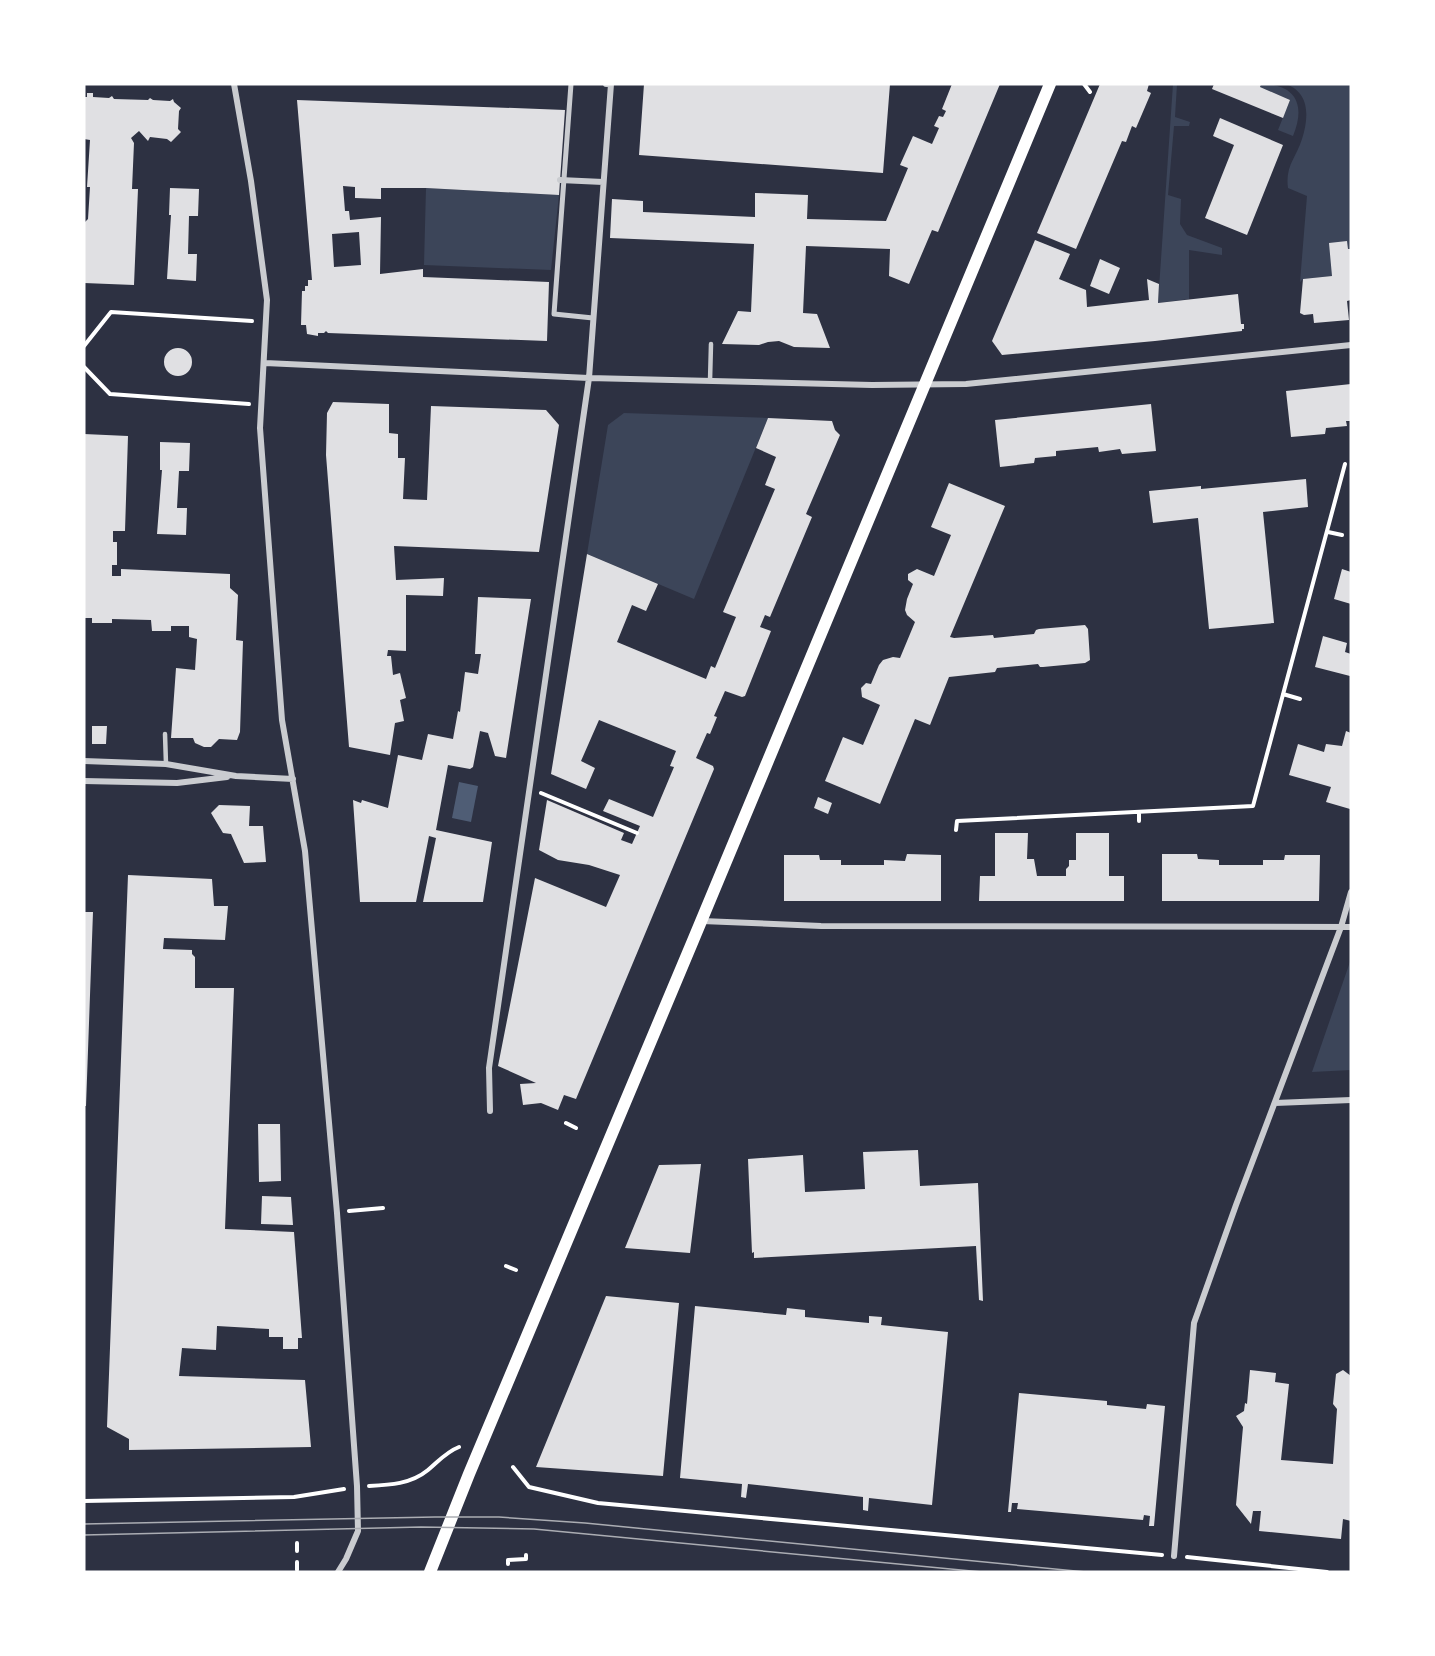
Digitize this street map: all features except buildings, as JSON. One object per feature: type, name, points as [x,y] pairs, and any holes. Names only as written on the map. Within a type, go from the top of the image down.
[{"type":"main road","points":[[430,1572],[1050,84]]},
{"type":"street","points":[[234,84],[251,181],[267,300],[260,428],[282,720],[305,851],[337,1213],[357,1486],[358,1531],[338,1572]]},
{"type":"street","points":[[571,84],[562,180],[554,315],[593,318]]},
{"type":"street","points":[[490,1111],[489,1068],[588,378],[611,84],[606,84]]},
{"type":"street","points":[[562,180],[603,182]]},
{"type":"street","points":[[265,363],[588,378],[872,385],[966,384],[1351,345]]},
{"type":"street","points":[[84,761],[166,764],[236,776],[293,779]]},
{"type":"street","points":[[84,781],[177,783],[236,776]]},
{"type":"street","points":[[1174,1556],[1194,1323],[1341,927],[1351,892]]},
{"type":"street","points":[[702,921],[821,926],[1351,927]]},
{"type":"street","points":[[1275,1103],[1351,1100]]},
{"type":"lane","points":[[710,381],[711,344]]},
{"type":"lane","points":[[165,734],[166,764]]},
{"type":"path","points":[[1084,84],[1090,92]]},
{"type":"path","points":[[84,346],[111,312],[265,322]]},
{"type":"path","points":[[84,367],[110,393],[261,405]]},
{"type":"path","points":[[956,830],[957,821],[1253,806],[1345,464]]},
{"type":"path","points":[[1328,532],[1342,535]]},
{"type":"path","points":[[1283,694],[1300,699]]},
{"type":"path","points":[[529,788],[637,833]]},
{"type":"path","points":[[1139,812],[1139,821]]},
{"type":"path","points":[[566,1123],[576,1128]]},
{"type":"path","points":[[337,1213],[383,1208]]},
{"type":"path","points":[[506,1266],[516,1270]]},
{"type":"path","points":[[84,1501],[294,1497],[357,1486],[400,1485],[427,1471],[447,1452],[459,1447]]},
{"type":"path","points":[[513,1467],[529,1487],[598,1503],[1327,1572]]},
{"type":"path","points":[[297,1544],[297,1551]]},
{"type":"path","points":[[508,1564],[508,1560],[526,1559],[526,1555]]},
{"type":"path","points":[[297,1562],[297,1570]]},
{"type":"shaded area","points":[[1173,84],[1177,84],[1175,117],[1190,122],[1189,126],[1174,126],[1168,195],[1181,199],[1180,224],[1187,235],[1222,248],[1222,255],[1189,250],[1189,299],[1158,303]]},
{"type":"shaded area","points":[[1261,84],[1283,88],[1295,98],[1298,115],[1293,136],[1278,130],[1290,100],[1260,87]]},
{"type":"shaded area","points":[[1286,84],[1351,84],[1351,249],[1348,249],[1347,242],[1332,276],[1303,279],[1300,282],[1307,196],[1288,188],[1287,180],[1302,139],[1306,122],[1306,107],[1300,93]]},
{"type":"shaded area","points":[[426,188],[559,195],[551,270],[424,265]]},
{"type":"shaded area","points":[[624,413],[768,418],[694,599],[587,554],[608,425]]},
{"type":"shaded area","points":[[459,782],[478,786],[471,822],[452,818]]},
{"type":"shaded area","points":[[1351,959],[1351,1070],[1312,1072]]},
{"type":"tram line","points":[[84,1524],[499,1517],[585,1523],[1086,1572]]},
{"type":"tram line","points":[[84,1535],[421,1527],[534,1529],[982,1572]]}]
